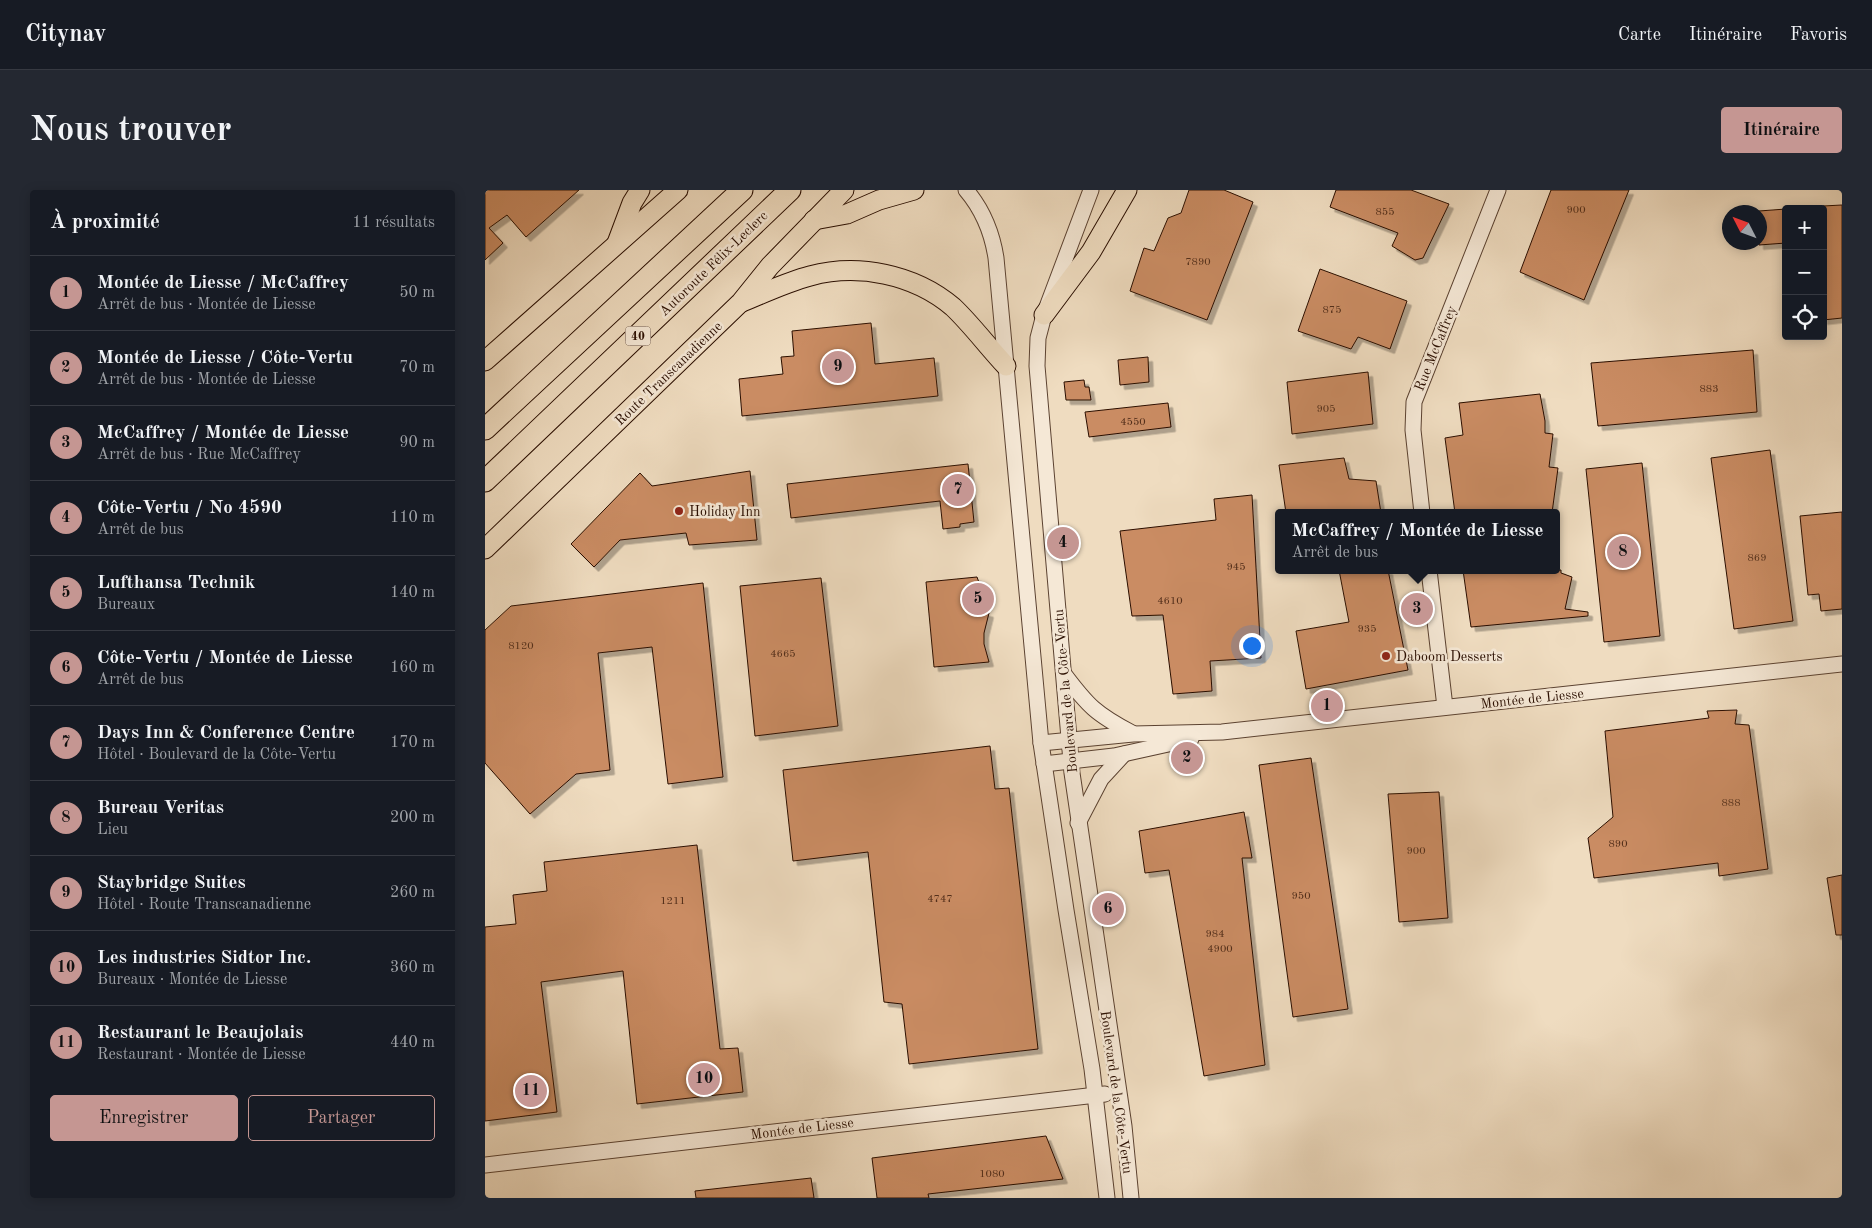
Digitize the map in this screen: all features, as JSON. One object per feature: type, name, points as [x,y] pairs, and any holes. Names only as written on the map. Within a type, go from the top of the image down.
[{"type":"highway","points":[[485,429],[742,190]]},
{"type":"highway","name":"Autoroute Félix-Leclerc","points":[[485,481],[790,190]]},
{"type":"main road","points":[[617,244],[632,202],[641,190]]},
{"type":"main road","points":[[485,361],[677,190]]},
{"type":"main road","name":"Route Transcanadienne","points":[[485,550],[741,302],[770,266],[844,190]]},
{"type":"main road","points":[[814,220],[847,214],[873,202],[914,190]]},
{"type":"main road","points":[[1044,315],[1091,252],[1127,190]]},
{"type":"main road","points":[[741,302],[796,281],[826,273],[854,271],[893,276],[920,286],[951,306],[1006,366]]},
{"type":"street","name":"Boulevard de la Côte-Vertu","points":[[966,190],[986,220],[993,239],[996,258],[1041,743],[1096,1094],[1107,1198]]},
{"type":"street","name":"Boulevard de la Côte-Vertu","points":[[1091,190],[1044,315],[1038,338],[1038,383],[1070,762],[1119,1093],[1131,1198]]},
{"type":"street","name":"Rue McCaffrey","points":[[1422,509],[1413,430],[1415,402],[1498,190]]},
{"type":"street","points":[[1429,574],[1445,708]]},
{"type":"street","name":"Montée de Liesse","points":[[1041,743],[1133,734],[1222,732],[1842,664]]},
{"type":"street","points":[[1063,673],[1092,710],[1133,734]]},
{"type":"street","name":"Montée de Liesse","points":[[1044,764],[1124,754],[1222,732]]},
{"type":"street","points":[[1078,824],[1101,779],[1124,754]]},
{"type":"street","name":"Montée de Liesse","points":[[485,1165],[1096,1094],[1119,1093]]},
{"type":"building","points":[[485,190],[579,190],[526,237],[507,215],[489,228],[503,243],[485,260]]},
{"type":"building","points":[[1189,190],[1224,190],[1253,202],[1207,320],[1130,291],[1144,248],[1154,251],[1168,218],[1181,213]]},
{"type":"building","points":[[1336,190],[1411,190],[1449,204],[1423,258],[1415,260],[1392,246],[1398,233],[1330,207]]},
{"type":"building","points":[[1551,190],[1629,190],[1584,300],[1520,272]]},
{"type":"building","points":[[1842,205],[1842,318],[1827,320],[1827,250],[1827,206]]},
{"type":"building","points":[[1782,209],[1782,243],[1767,244],[1767,210]]},
{"type":"building","points":[[1320,269],[1407,301],[1390,349],[1358,337],[1351,349],[1298,331]]},
{"type":"building","points":[[871,323],[875,364],[934,358],[938,396],[742,416],[739,379],[783,374],[781,357],[794,356],[792,331]]},
{"type":"building","points":[[1753,350],[1757,412],[1598,426],[1591,363]]},
{"type":"building","points":[[1148,357],[1149,382],[1120,385],[1118,360]]},
{"type":"building","points":[[1368,372],[1373,424],[1292,434],[1287,382]]},
{"type":"building","points":[[1084,380],[1085,387],[1089,387],[1091,400],[1066,400],[1064,382]]},
{"type":"building","points":[[1540,394],[1545,421],[1545,433],[1553,434],[1549,467],[1558,468],[1553,509],[1454,509],[1445,438],[1463,435],[1459,403]]},
{"type":"building","points":[[1168,403],[1171,427],[1089,437],[1085,412]]},
{"type":"building","points":[[1770,450],[1793,621],[1734,629],[1711,458]]},
{"type":"building","points":[[1344,458],[1349,479],[1376,481],[1380,509],[1285,509],[1279,465]]},
{"type":"building","points":[[1642,463],[1660,636],[1604,642],[1586,469]]},
{"type":"building","points":[[968,464],[974,522],[960,524],[960,527],[943,529],[940,501],[791,518],[787,484]]},
{"type":"building","points":[[750,471],[757,540],[689,545],[686,533],[620,540],[594,567],[571,544],[640,473],[652,486]]},
{"type":"building","points":[[1252,495],[1261,658],[1210,661],[1212,691],[1173,694],[1163,615],[1132,616],[1120,531],[1216,520],[1214,499]]},
{"type":"building","points":[[1842,512],[1842,609],[1821,611],[1819,594],[1808,595],[1800,516]]},
{"type":"building","points":[[1561,570],[1561,573],[1572,577],[1565,609],[1588,612],[1588,616],[1471,627],[1464,574],[1560,574]]},
{"type":"building","points":[[1340,574],[1389,574],[1408,670],[1306,689],[1296,631],[1349,622]]},
{"type":"building","points":[[977,577],[981,588],[982,611],[989,613],[984,633],[984,644],[989,662],[934,667],[926,582]]},
{"type":"building","points":[[821,578],[838,726],[755,736],[740,586]]},
{"type":"building","points":[[703,583],[723,777],[668,784],[652,647],[598,653],[610,770],[576,774],[530,814],[485,763],[485,630],[511,606]]},
{"type":"building","points":[[1737,710],[1735,724],[1749,725],[1768,869],[1719,876],[1718,863],[1594,878],[1588,838],[1613,817],[1605,731],[1709,718],[1707,711]]},
{"type":"building","points":[[990,746],[995,789],[1009,788],[1038,1049],[909,1064],[902,1004],[884,1002],[868,852],[793,861],[783,770]]},
{"type":"building","points":[[1311,758],[1348,1009],[1293,1017],[1259,765]]},
{"type":"building","points":[[1439,792],[1448,918],[1399,922],[1388,794]]},
{"type":"building","points":[[1244,812],[1252,858],[1242,858],[1265,1065],[1204,1076],[1169,870],[1145,873],[1139,831]]},
{"type":"building","points":[[697,845],[720,1049],[738,1048],[743,1092],[637,1104],[623,971],[541,982],[557,1112],[485,1121],[485,927],[516,924],[513,895],[547,891],[544,862]]},
{"type":"building","points":[[1842,875],[1842,935],[1836,935],[1827,878]]},
{"type":"building","points":[[1046,1136],[1063,1179],[928,1194],[929,1198],[877,1198],[872,1158]]},
{"type":"building","points":[[811,1178],[814,1198],[696,1198],[695,1191]]},
{"type":"place","name":"Staybridge Suites","points":[[838,367]]},
{"type":"place","name":"Days Inn & Conference Centre","points":[[958,490]]},
{"type":"place","name":"Holiday Inn","points":[[679,511]]},
{"type":"place","name":"Côte-Vertu / No 4590","points":[[1063,543]]},
{"type":"place","name":"Bureau Veritas","points":[[1623,552]]},
{"type":"place","name":"Lufthansa Technik","points":[[978,599]]},
{"type":"place","name":"McCaffrey / Montée de Liesse","points":[[1417,609]]},
{"type":"place","name":"Daboom Desserts","points":[[1386,656]]},
{"type":"place","name":"Montée de Liesse / McCaffrey","points":[[1327,706]]},
{"type":"place","name":"Montée de Liesse / Côte-Vertu","points":[[1187,758]]},
{"type":"place","name":"Côte-Vertu / Montée de Liesse","points":[[1108,909]]},
{"type":"place","name":"Les industries Sidtor Inc.","points":[[704,1079]]},
{"type":"place","name":"Restaurant le Beaujolais","points":[[531,1091]]}]
